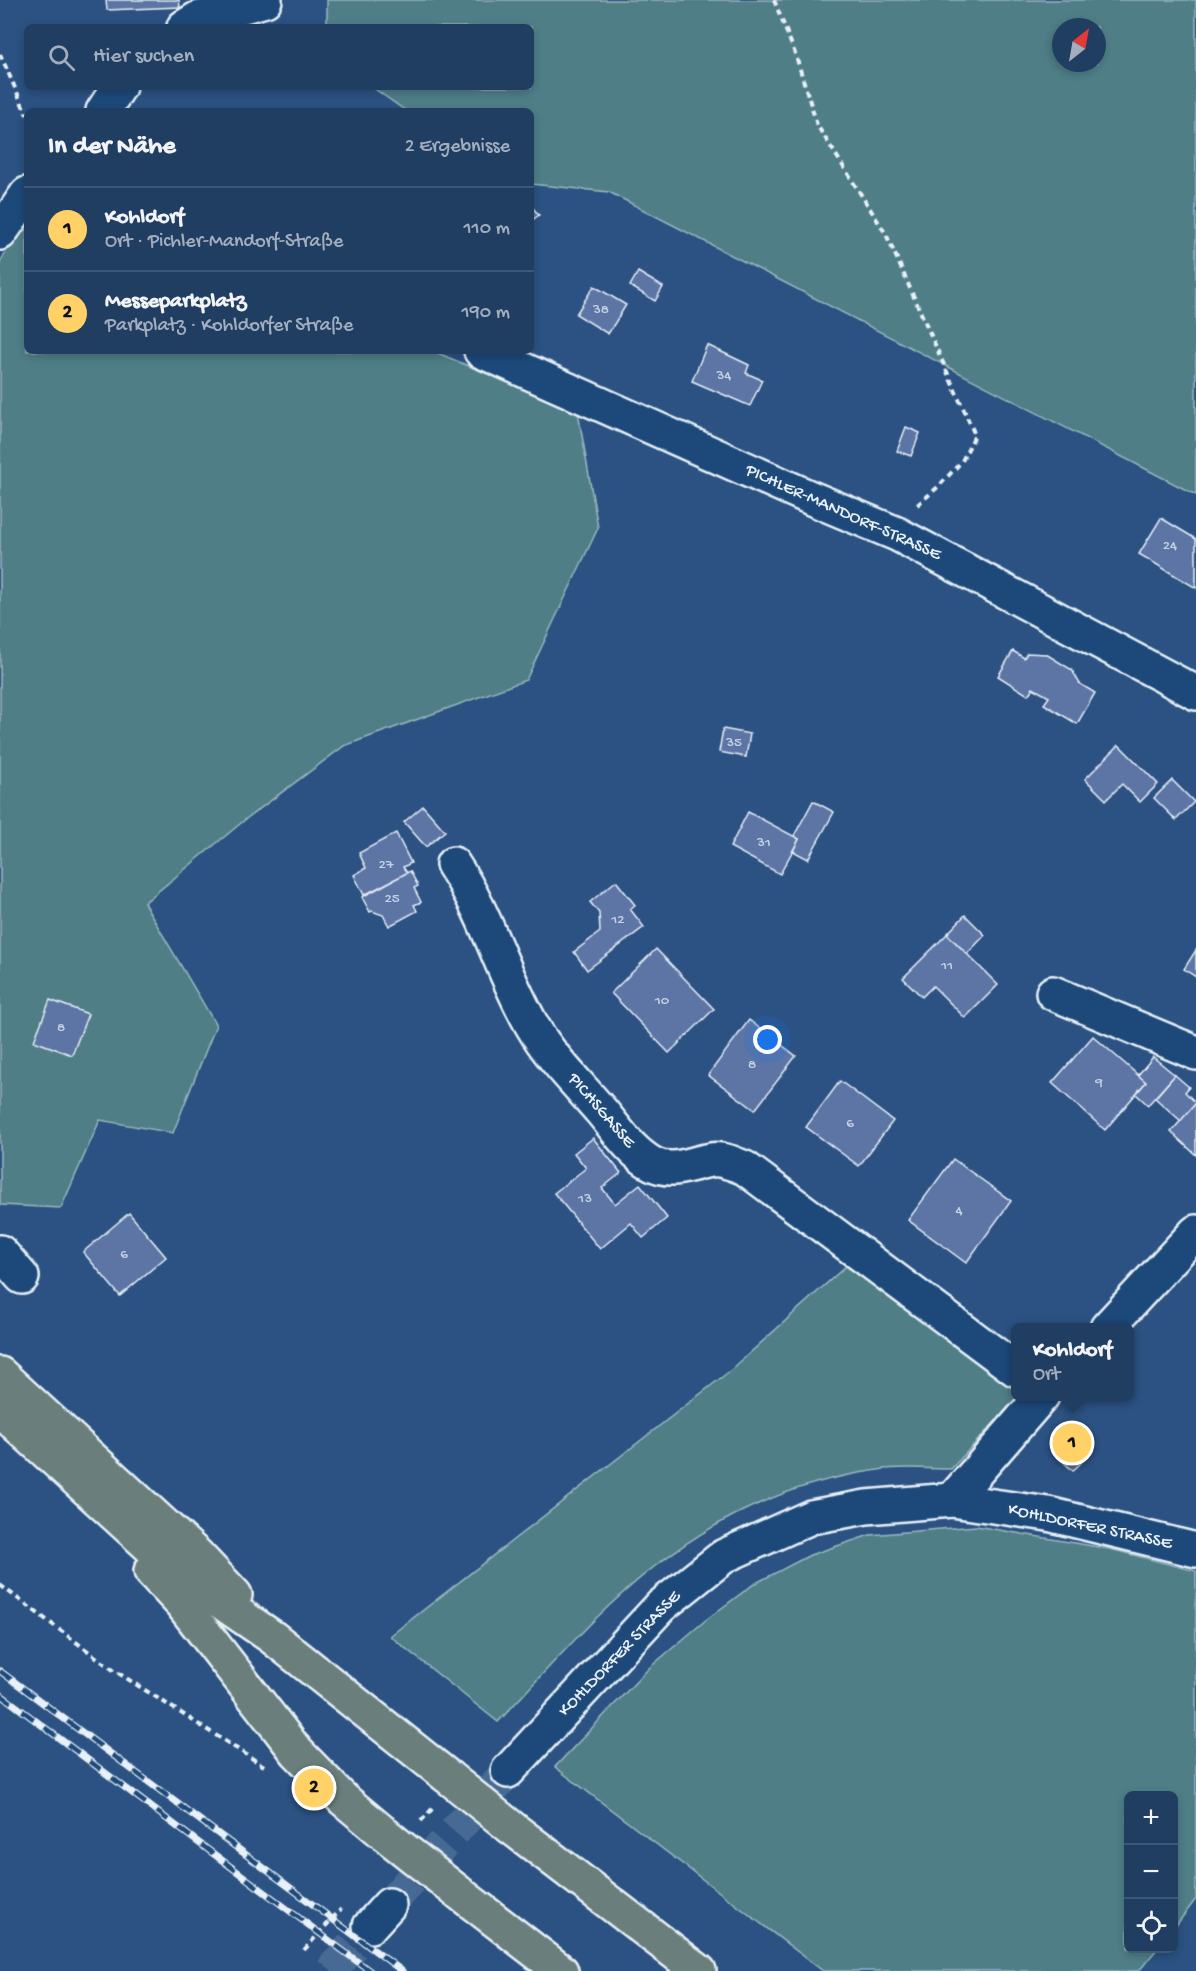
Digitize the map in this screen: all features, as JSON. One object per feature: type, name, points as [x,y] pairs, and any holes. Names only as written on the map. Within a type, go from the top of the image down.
[{"type":"main road","points":[[0,1374],[198,1556],[272,1637]]},
{"type":"main road","points":[[0,1410],[180,1574],[272,1637],[512,1828],[699,1971]]},
{"type":"main road","points":[[122,1521],[136,1557],[182,1604],[297,1752],[343,1799],[392,1840],[561,1971]]},
{"type":"street","points":[[189,24],[197,19],[265,0]]},
{"type":"street","points":[[105,108],[117,90]]},
{"type":"street","points":[[0,233],[24,198]]},
{"type":"street","name":"PICHLER-MANDORF-STRASSE","points":[[488,354],[897,534],[1196,693]]},
{"type":"street","name":"PICHSGASSE","points":[[453,864],[478,904],[518,1000],[534,1029],[554,1056],[636,1152],[654,1164],[674,1169],[712,1160],[725,1160],[745,1168],[1011,1366]]},
{"type":"street","points":[[1053,993],[1196,1053]]},
{"type":"street","points":[[1112,1323],[1196,1232]]},
{"type":"street","points":[[0,1252],[22,1277]]},
{"type":"street","points":[[952,1500],[1038,1401]]},
{"type":"street","name":"KOHLDORFER STRASSE","points":[[508,1771],[661,1606],[724,1556],[811,1517],[866,1507],[952,1500],[1048,1514],[1196,1550]]},
{"type":"path","points":[[774,0],[796,56],[817,125],[886,234],[975,435],[962,461],[915,507],[897,534]]},
{"type":"path","points":[[0,54],[24,108]]},
{"type":"path","points":[[0,1585],[112,1669],[268,1768]]},
{"type":"green space","points":[[327,0],[1196,0],[1196,495],[609,192],[534,184],[534,108],[402,108],[376,90],[534,90],[534,24],[327,24]]},
{"type":"green space","points":[[24,218],[24,354],[440,354],[578,412],[598,528],[526,680],[344,746],[246,819],[144,903],[216,1025],[173,1133],[100,1120],[61,1208],[0,1205],[0,263]]},
{"type":"green space","points":[[846,1266],[1011,1383],[1011,1401],[1014,1401],[951,1469],[896,1468],[840,1477],[768,1500],[734,1515],[701,1534],[640,1578],[611,1604],[498,1722],[390,1636],[731,1370]]},
{"type":"green space","points":[[976,1526],[1110,1549],[1196,1571],[1196,1899],[1178,1923],[1178,1791],[1124,1791],[1124,1953],[1154,1953],[1139,1971],[823,1971],[555,1767],[649,1668],[707,1619],[754,1584],[810,1555],[870,1535]]},
{"type":"building","points":[[106,0],[179,0],[180,7],[107,10]]},
{"type":"building","points":[[534,209],[539,215],[534,219]]},
{"type":"building","points":[[638,272],[663,287],[655,301],[630,286]]},
{"type":"building","points":[[594,286],[626,305],[608,334],[576,314]]},
{"type":"building","points":[[707,345],[749,365],[746,373],[762,380],[750,406],[692,381]]},
{"type":"building","points":[[906,427],[920,433],[911,456],[897,451]]},
{"type":"building","points":[[1161,518],[1196,539],[1196,588],[1139,554]]},
{"type":"building","points":[[1013,651],[1024,658],[1027,653],[1046,654],[1072,670],[1080,684],[1095,693],[1077,724],[1044,704],[1049,697],[1033,688],[1028,695],[998,676]]},
{"type":"building","points":[[723,729],[750,734],[746,757],[719,752]]},
{"type":"building","points":[[1119,745],[1158,784],[1140,802],[1122,784],[1106,800],[1085,779]]},
{"type":"building","points":[[1172,780],[1194,802],[1176,820],[1154,798]]},
{"type":"building","points":[[813,801],[834,812],[808,859],[793,851],[799,839],[794,836]]},
{"type":"building","points":[[423,806],[445,831],[426,847],[404,822]]},
{"type":"building","points":[[748,812],[799,839],[780,874],[730,847]]},
{"type":"building","points":[[396,833],[411,863],[403,867],[407,873],[364,895],[354,875],[366,868],[359,853]]},
{"type":"building","points":[[410,871],[418,886],[414,888],[421,902],[414,905],[417,911],[389,926],[383,915],[370,912],[362,897]]},
{"type":"building","points":[[616,881],[635,905],[630,909],[644,927],[587,970],[574,952],[600,932],[599,913],[590,902]]},
{"type":"building","points":[[965,915],[985,935],[967,954],[947,934]]},
{"type":"building","points":[[947,934],[998,985],[965,1018],[933,986],[922,997],[903,978]]},
{"type":"building","points":[[656,949],[714,1009],[669,1053],[611,993]]},
{"type":"building","points":[[1196,950],[1196,977],[1184,969]]},
{"type":"building","points":[[50,1000],[88,1014],[72,1055],[34,1041]]},
{"type":"building","points":[[749,1020],[796,1056],[755,1110],[708,1075]]},
{"type":"building","points":[[1093,1036],[1146,1082],[1105,1130],[1052,1083]]},
{"type":"building","points":[[1153,1057],[1175,1075],[1148,1105],[1136,1094],[1146,1082],[1138,1075]]},
{"type":"building","points":[[1175,1075],[1189,1087],[1185,1092],[1196,1103],[1181,1121],[1155,1098]]},
{"type":"building","points":[[840,1081],[893,1121],[859,1166],[806,1127]]},
{"type":"building","points":[[1196,1103],[1196,1155],[1171,1132]]},
{"type":"building","points":[[593,1138],[621,1173],[602,1188],[615,1204],[640,1184],[667,1218],[643,1238],[631,1223],[600,1249],[554,1193],[586,1168],[574,1153]]},
{"type":"building","points":[[953,1159],[1011,1201],[966,1263],[908,1220]]},
{"type":"building","points":[[129,1213],[166,1257],[120,1296],[83,1252]]},
{"type":"building","points":[[1071,1433],[1091,1452],[1073,1471],[1053,1452]]},
{"type":"tunnel","points":[[389,1905],[508,1771]]},
{"type":"tunnel","points":[[331,1971],[370,1926]]},
{"type":"railway","points":[[0,1671],[402,1971]]},
{"type":"railway","points":[[0,1694],[370,1971]]},
{"type":"place","name":"Kohldorf","points":[[1072,1443]]},
{"type":"place","name":"Messeparkplatz","points":[[314,1788]]}]
